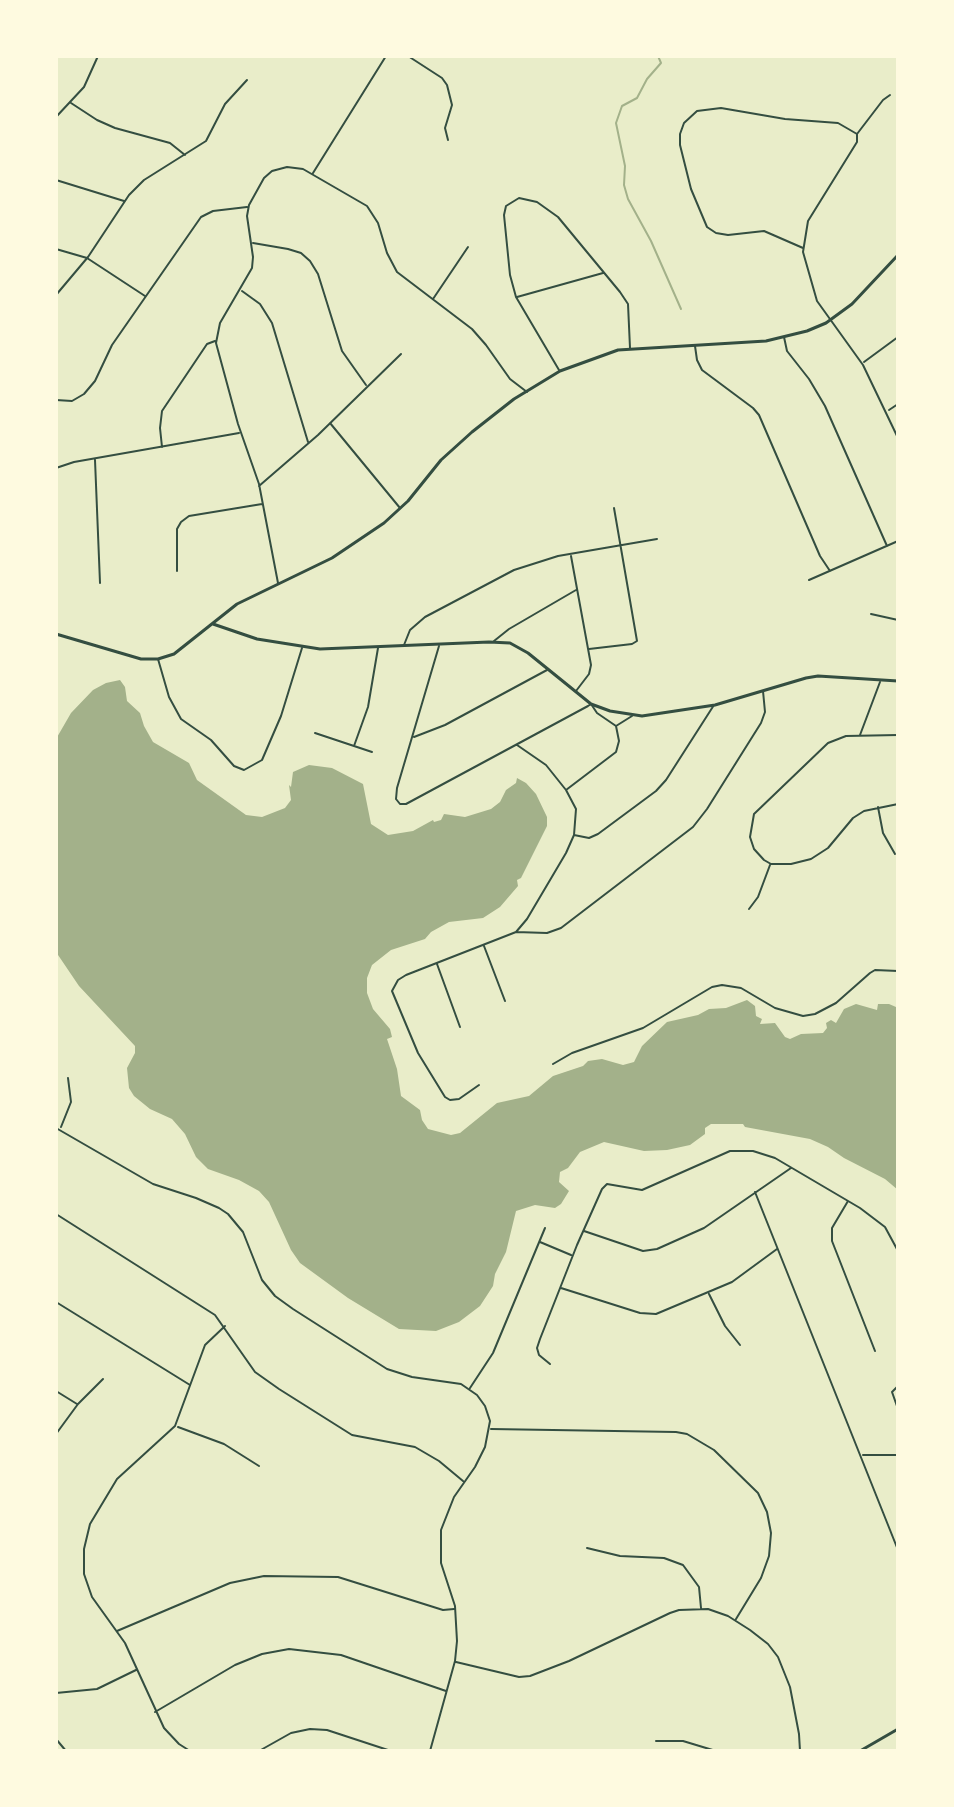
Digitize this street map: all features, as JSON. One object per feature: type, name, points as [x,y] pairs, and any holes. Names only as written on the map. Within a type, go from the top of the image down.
[{"type":"street","points":[[56,117],[84,87],[98,56]]},
{"type":"street","points":[[313,173],[386,56]]},
{"type":"street","points":[[408,56],[442,78],[447,85],[452,105],[445,128],[448,140]]},
{"type":"street","points":[[56,295],[87,258],[125,201],[144,180],[206,141],[225,104],[247,80]]},
{"type":"street","points":[[890,95],[857,134],[857,142],[808,221],[803,248],[817,301],[862,363],[898,438]]},
{"type":"street","points":[[71,103],[115,128],[170,143],[186,156]]},
{"type":"street","points":[[803,248],[764,231],[728,235],[716,233],[707,227],[691,189],[680,145],[684,123],[697,111],[721,108],[785,119],[838,123],[857,134]]},
{"type":"street","points":[[279,584],[259,486],[240,433],[216,340],[220,323],[252,268],[248,207],[264,178],[272,171],[293,166],[313,173],[367,206],[374,213],[387,253],[397,272],[480,337],[510,379],[527,392]]},
{"type":"street","points":[[56,180],[125,201]]},
{"type":"street","points":[[560,371],[516,297],[508,260],[504,215],[506,206],[519,198],[537,202],[558,217],[628,304],[630,348]]},
{"type":"street","points":[[56,400],[72,401],[84,394],[95,381],[112,346],[201,217],[213,211],[248,207]]},
{"type":"street","points":[[251,244],[288,249],[301,253],[310,261],[318,274],[342,351],[366,385]]},
{"type":"street","points":[[433,299],[468,247]]},
{"type":"street","points":[[56,249],[87,258],[146,296]]},
{"type":"street","points":[[56,634],[132,657],[158,659],[179,651],[237,604],[332,558],[401,509],[449,453],[488,418],[560,371],[588,359],[630,348],[695,346],[784,337],[807,331],[830,320],[860,297],[898,255]]},
{"type":"street","points":[[516,297],[604,272]]},
{"type":"street","points":[[240,290],[260,304],[272,323],[309,443]]},
{"type":"street","points":[[784,337],[787,351],[825,406],[887,546]]},
{"type":"street","points":[[862,363],[898,337]]},
{"type":"street","points":[[162,447],[162,411],[207,344],[216,340]]},
{"type":"street","points":[[695,346],[697,360],[708,377],[759,415],[820,556],[830,571]]},
{"type":"street","points":[[259,486],[309,443],[401,354]]},
{"type":"street","points":[[887,411],[898,404]]},
{"type":"street","points":[[330,423],[401,509]]},
{"type":"street","points":[[56,468],[240,433]]},
{"type":"street","points":[[95,459],[100,583]]},
{"type":"street","points":[[177,571],[177,529],[181,522],[189,516],[263,504]]},
{"type":"street","points":[[589,649],[637,641],[614,508]]},
{"type":"street","points":[[404,647],[410,630],[425,617],[470,592],[536,562],[657,539]]},
{"type":"street","points":[[809,580],[898,541]]},
{"type":"street","points":[[571,555],[589,649],[589,674],[575,693]]},
{"type":"street","points":[[493,642],[509,629],[577,589]]},
{"type":"street","points":[[871,614],[898,620]]},
{"type":"street","points":[[212,624],[247,637],[302,648],[493,642],[519,647],[591,704],[633,715],[658,716],[715,705],[818,676],[898,681]]},
{"type":"street","points":[[439,644],[397,788],[398,802],[406,804],[591,704]]},
{"type":"street","points":[[158,659],[169,697],[181,719],[211,740],[234,766],[244,770],[262,760],[281,716],[302,648]]},
{"type":"street","points":[[354,746],[368,707],[378,648]]},
{"type":"street","points":[[412,738],[445,725],[548,670]]},
{"type":"street","points":[[860,735],[880,681]]},
{"type":"street","points":[[479,1085],[459,1099],[445,1097],[418,1053],[392,995],[393,987],[401,978],[516,932],[547,933],[561,928],[693,827],[761,723],[765,712],[763,689]]},
{"type":"street","points":[[566,790],[616,752],[619,741],[616,726],[597,713],[591,704]]},
{"type":"street","points":[[574,835],[589,838],[598,834],[656,791],[715,705]]},
{"type":"street","points":[[616,726],[633,715]]},
{"type":"street","points":[[315,733],[372,752]]},
{"type":"street","points":[[898,735],[860,735],[828,743],[754,814],[750,828],[751,844],[759,856],[771,864],[791,864],[811,859],[835,842],[859,813],[898,804]]},
{"type":"street","points":[[516,932],[527,919],[574,835],[576,809],[566,790],[546,765],[517,745]]},
{"type":"street","points":[[878,807],[883,833],[895,854]]},
{"type":"street","points":[[749,909],[758,897],[771,864]]},
{"type":"street","points":[[484,946],[505,1001]]},
{"type":"street","points":[[437,963],[460,1027]]},
{"type":"street","points":[[553,1064],[572,1053],[643,1028],[712,987],[741,988],[775,1008],[803,1016],[815,1014],[836,1003],[875,970],[898,971]]},
{"type":"street","points":[[68,1078],[71,1102],[58,1128],[153,1184],[196,1198],[228,1214],[243,1232],[262,1280],[275,1296],[387,1369],[422,1379],[452,1381],[470,1388],[485,1406],[490,1421],[482,1456],[444,1519],[440,1541],[443,1573],[458,1629],[455,1661],[430,1751]]},
{"type":"street","points":[[550,1364],[539,1355],[537,1348],[583,1230],[607,1184],[633,1190],[647,1189],[735,1149],[771,1156],[848,1200],[885,1227],[898,1251]]},
{"type":"street","points":[[583,1230],[652,1251],[704,1228],[791,1167]]},
{"type":"street","points":[[755,1192],[898,1550]]},
{"type":"street","points":[[848,1200],[832,1228],[832,1241],[875,1351]]},
{"type":"street","points":[[56,1214],[203,1305],[225,1326],[255,1372],[321,1416],[352,1435],[415,1447],[439,1461],[464,1482]]},
{"type":"street","points":[[470,1388],[493,1353],[545,1228]]},
{"type":"street","points":[[539,1241],[572,1256]]},
{"type":"street","points":[[561,1288],[652,1314],[708,1293],[742,1276],[778,1249]]},
{"type":"street","points":[[708,1293],[740,1345]]},
{"type":"street","points":[[56,1302],[191,1386]]},
{"type":"street","points":[[190,1751],[168,1733],[155,1712],[117,1631],[98,1608],[86,1585],[83,1562],[86,1536],[96,1512],[117,1479],[175,1426],[205,1345],[225,1326]]},
{"type":"street","points":[[56,1434],[78,1404],[103,1379]]},
{"type":"street","points":[[898,1386],[892,1392],[898,1409]]},
{"type":"street","points":[[56,1391],[78,1404]]},
{"type":"street","points":[[175,1426],[224,1444],[259,1466]]},
{"type":"street","points":[[489,1429],[676,1432],[687,1434],[714,1450],[758,1493],[767,1512],[771,1533],[769,1556],[761,1578],[735,1620]]},
{"type":"street","points":[[861,1455],[898,1455]]},
{"type":"street","points":[[587,1548],[620,1556],[664,1558],[683,1565],[699,1587],[701,1609]]},
{"type":"street","points":[[117,1631],[230,1583],[264,1576],[338,1577],[443,1610],[455,1609]]},
{"type":"street","points":[[455,1661],[519,1677],[530,1676],[670,1613],[701,1609],[717,1612],[735,1620],[768,1644],[782,1664],[798,1726],[800,1751]]},
{"type":"street","points":[[155,1712],[235,1665],[262,1654],[289,1649],[341,1655],[447,1691]]},
{"type":"street","points":[[56,1693],[88,1691],[106,1686],[137,1669]]},
{"type":"street","points":[[259,1751],[291,1733],[310,1729],[327,1730],[391,1751]]},
{"type":"street","points":[[860,1751],[898,1729]]},
{"type":"street","points":[[56,1739],[66,1751]]},
{"type":"street","points":[[656,1741],[683,1741],[716,1751]]},
{"type":"street","points":[[179,1751],[183,1747]]},
{"type":"shaded area","points":[[120,680],[125,687],[127,701],[140,713],[153,742],[189,763],[197,780],[246,815],[262,817],[285,808],[291,800],[289,785],[291,787],[293,772],[309,765],[332,768],[363,784],[371,824],[388,835],[413,831],[433,820],[441,820],[444,814],[465,817],[491,809],[516,783],[517,778],[536,794],[547,817],[547,826],[521,878],[517,880],[518,886],[500,907],[483,918],[449,922],[425,939],[391,950],[372,965],[367,978],[367,993],[373,1009],[390,1029],[392,1037],[387,1039],[397,1069],[401,1096],[420,1110],[428,1129],[451,1135],[460,1133],[497,1103],[529,1096],[553,1076],[583,1066],[588,1061],[602,1059],[623,1065],[634,1062],[642,1046],[667,1022],[698,1015],[709,1009],[726,1008],[747,1000],[755,1006],[756,1016],[762,1019],[760,1024],[775,1023],[790,1039],[801,1034],[823,1033],[826,1023],[831,1020],[836,1023],[844,1009],[856,1004],[877,1010],[878,1004],[889,1004],[896,1007],[898,1013],[898,1190],[885,1179],[810,1139],[745,1127],[743,1124],[711,1124],[705,1128],[705,1134],[690,1145],[667,1150],[644,1151],[604,1142],[580,1152],[568,1168],[560,1172],[559,1182],[569,1191],[561,1204],[555,1208],[535,1205],[516,1211],[506,1252],[495,1274],[493,1286],[480,1306],[459,1322],[436,1331],[399,1329],[348,1298],[300,1263],[269,1202],[259,1191],[208,1169],[196,1157],[185,1134],[172,1119],[150,1109],[134,1096],[129,1088],[127,1068],[135,1046],[79,986],[56,952],[56,739],[71,713],[93,690]]},
{"type":"waterway","points":[[658,56],[661,63],[647,79],[637,98],[622,106],[616,123],[628,199],[651,241],[681,309]]}]
